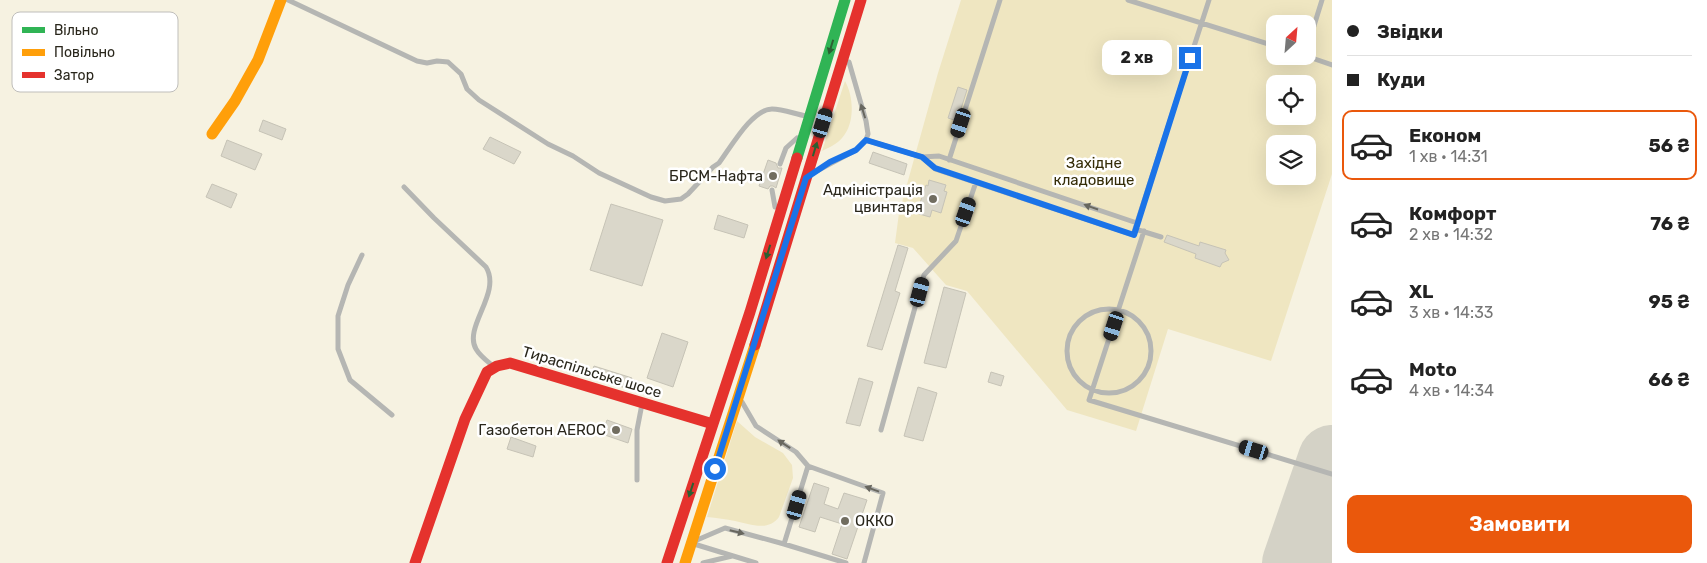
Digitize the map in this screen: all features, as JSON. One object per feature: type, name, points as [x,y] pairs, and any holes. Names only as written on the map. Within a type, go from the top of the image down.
[{"type":"main road","points":[[212,134],[235,101],[258,60],[281,0]]},
{"type":"main road","points":[[667,563],[779,218],[845,0]]},
{"type":"main road","points":[[685,563],[861,0]]},
{"type":"main road","name":"Тираспільське шосе","points":[[493,366],[510,363],[713,424]]},
{"type":"main road","points":[[415,563],[465,419],[486,372],[493,366]]},
{"type":"lane","points":[[288,0],[417,61],[427,63],[437,61],[448,62],[461,74],[467,90],[479,100],[548,144],[573,156],[599,173],[658,199],[673,200],[688,194],[719,162],[753,118],[764,110],[781,110],[808,123],[786,148],[780,164]]},
{"type":"lane","points":[[949,160],[1000,0]]},
{"type":"lane","points":[[1128,0],[1266,43]]},
{"type":"lane","points":[[922,157],[935,168],[1134,235],[1209,0]]},
{"type":"lane","points":[[1316,19],[1322,0]]},
{"type":"lane","points":[[806,178],[830,162],[856,150],[866,140],[868,134],[846,49]]},
{"type":"lane","points":[[1316,59],[1332,65]]},
{"type":"lane","points":[[866,140],[922,157],[939,156],[1136,226],[1144,232],[1161,237]]},
{"type":"lane","points":[[881,430],[924,275],[956,241],[976,182]]},
{"type":"lane","points":[[404,187],[489,272],[490,285],[473,337],[476,350],[493,366]]},
{"type":"lane","points":[[772,190],[779,218]]},
{"type":"lane","points":[[1144,232],[1090,400],[1332,474]]},
{"type":"lane","points":[[362,255],[348,285],[338,316],[338,349],[350,380],[392,415]]},
{"type":"lane","points":[[1105,309],[1119,310],[1132,316],[1142,325],[1149,337],[1151,350],[1149,364],[1143,376],[1133,386],[1120,392],[1106,393],[1093,390],[1081,383],[1072,372],[1068,359],[1067,345],[1072,332],[1080,321],[1091,313],[1105,309]]},
{"type":"lane","points":[[738,395],[756,426],[796,452],[808,466],[883,493],[864,563]]},
{"type":"lane","points":[[637,480],[638,430],[642,403]]},
{"type":"lane","points":[[784,544],[808,466]]},
{"type":"lane","points":[[692,543],[724,528],[846,563]]},
{"type":"lane","points":[[692,543],[756,563]]},
{"type":"lane","points":[[703,563],[732,556]]},
{"type":"lane","points":[[730,563],[732,556]]},
{"type":"green space","name":"Західне кладовище","points":[[961,0],[1332,0],[1332,174],[1271,361],[1168,329],[1136,431],[1067,410],[967,291],[946,285],[913,248],[895,243],[899,213],[938,73]]},
{"type":"green space","points":[[845,81],[850,95],[852,110],[849,125],[840,140],[822,151]]},
{"type":"green space","points":[[737,421],[755,437],[783,453],[792,465],[793,478],[779,517],[775,522],[764,526],[707,517]]},
{"type":"building","points":[[958,87],[967,90],[957,121],[948,118]]},
{"type":"building","points":[[263,120],[286,129],[282,140],[259,131]]},
{"type":"building","points":[[490,137],[521,152],[514,164],[483,149]]},
{"type":"building","points":[[227,140],[262,154],[255,170],[221,156]]},
{"type":"building","points":[[873,152],[907,164],[904,175],[869,163]]},
{"type":"building","name":"БРСМ-Нафта","points":[[768,160],[776,163],[778,168],[782,168],[776,188],[770,186],[768,189],[759,186]]},
{"type":"building","name":"Адміністрація цвинтаря","points":[[929,180],[946,185],[944,191],[947,192],[941,213],[932,210],[930,217],[919,214],[921,207],[919,206]]},
{"type":"building","points":[[212,184],[237,194],[231,208],[206,197]]},
{"type":"building","points":[[611,204],[663,220],[642,286],[590,270]]},
{"type":"building","points":[[718,215],[748,225],[744,238],[714,229]]},
{"type":"building","points":[[1167,235],[1199,246],[1200,242],[1226,250],[1225,253],[1229,260],[1222,263],[1220,267],[1195,258],[1196,254],[1164,242]]},
{"type":"building","points":[[898,245],[908,248],[895,291],[900,293],[882,350],[867,346]]},
{"type":"building","points":[[944,287],[966,293],[946,368],[924,363]]},
{"type":"building","points":[[662,333],[688,342],[673,387],[647,378]]},
{"type":"building","points":[[594,366],[632,378],[629,389],[590,377]]},
{"type":"building","points":[[991,372],[1004,376],[1001,386],[988,382]]},
{"type":"building","points":[[859,378],[873,382],[860,426],[846,423]]},
{"type":"building","points":[[918,387],[937,393],[923,441],[904,436]]},
{"type":"building","points":[[607,420],[632,429],[628,443],[602,434]]},
{"type":"building","points":[[511,437],[536,446],[533,457],[507,449]]},
{"type":"building","name":"ОККО","points":[[814,483],[829,488],[824,504],[838,509],[844,493],[867,500],[847,559],[832,554],[842,524],[820,517],[815,532],[799,527]]},
{"type":"runway","points":[[1296,563],[1332,459]]},
{"type":"traffic: fast","points":[[797,158],[845,0]]},
{"type":"traffic: slow","points":[[212,134],[235,101],[258,60],[281,0]]},
{"type":"traffic: slow","points":[[685,563],[755,345]]},
{"type":"traffic: jam","points":[[755,345],[861,0]]},
{"type":"traffic: jam","points":[[667,563],[750,312],[797,158]]},
{"type":"traffic: jam","points":[[415,563],[465,419],[487,372],[497,366],[510,363],[713,424]]},
{"type":"place","name":"БРСМ-Нафта","points":[[773,176]]},
{"type":"place","name":"Адміністрація цвинтаря","points":[[933,199]]},
{"type":"place","name":"Газобетон AEROC","points":[[616,430]]},
{"type":"place","name":"ОККО","points":[[845,521]]},
{"type":"route","points":[[715,469],[806,178],[830,162],[856,150],[866,140],[922,157],[935,168],[1134,235],[1190,58]]}]
